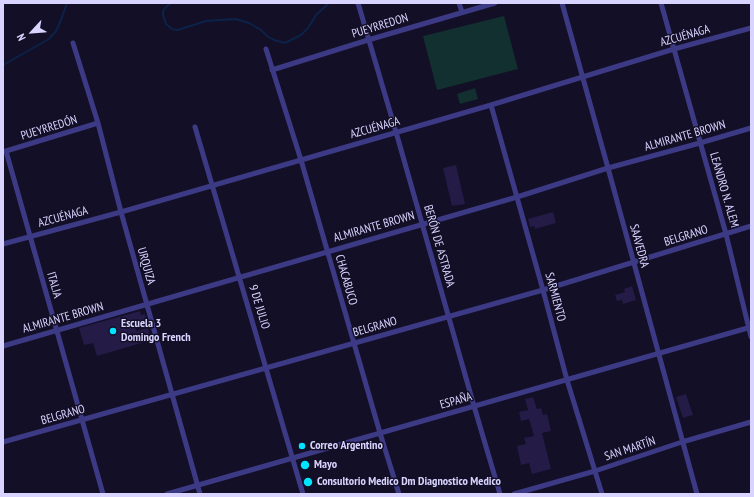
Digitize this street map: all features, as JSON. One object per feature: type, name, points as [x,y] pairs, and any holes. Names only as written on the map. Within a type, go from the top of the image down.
[{"type":"street","points":[[459,3],[462,12]]},
{"type":"street","name":"PUEYRREDON","points":[[272,70],[495,3]]},
{"type":"street","name":"SAAVEDRA","points":[[562,3],[697,494]]},
{"type":"street","name":"LEANDRO N. ALEM","points":[[661,3],[726,234],[751,337]]},
{"type":"street","name":"BERÓN DE ASTRADA","points":[[358,4],[500,494]]},
{"type":"street","name":"AZCUÉNAGA","points":[[3,244],[212,186],[491,105],[674,49],[751,28]]},
{"type":"street","name":"URQUIZA","points":[[73,43],[98,123],[146,304],[200,494]]},
{"type":"street","name":"CHACABUCO","points":[[266,49],[302,160],[327,252],[398,494]]},
{"type":"street","name":"SARMIENTO","points":[[491,105],[567,380],[602,494]]},
{"type":"street","name":"PUEYRREDÓN","points":[[6,151],[98,123]]},
{"type":"street","name":"9 DE JULIO","points":[[194,127],[303,494]]},
{"type":"street","name":"ALMIRANTE BROWN","points":[[3,346],[517,197],[608,168],[751,128]]},
{"type":"street","name":"ITALIA","points":[[6,151],[103,494]]},
{"type":"street","name":"BELGRANO","points":[[3,442],[543,290],[751,226]]},
{"type":"street","name":"ESPAÑA","points":[[167,494],[750,328]]},
{"type":"street","name":"SAN MARTÍN","points":[[514,494],[595,471],[682,442],[751,422]]},
{"type":"green space","points":[[504,16],[518,69],[437,90],[423,36]]},
{"type":"green space","points":[[475,88],[478,99],[460,104],[457,94]]},
{"type":"building","points":[[456,165],[465,204],[452,206],[443,168]]},
{"type":"building","points":[[553,212],[556,223],[535,229],[534,226],[530,227],[528,219]]},
{"type":"building","points":[[632,286],[636,300],[623,304],[622,300],[617,301],[615,295],[625,292],[624,289]]},
{"type":"building","points":[[140,311],[141,315],[145,314],[147,321],[135,325],[136,331],[148,328],[150,336],[144,338],[145,342],[97,356],[93,343],[84,345],[79,328]]},
{"type":"building","points":[[686,394],[693,415],[683,418],[676,397]]},
{"type":"building","points":[[533,397],[537,409],[541,408],[543,415],[547,414],[551,431],[542,433],[551,469],[532,474],[529,463],[521,465],[517,446],[526,444],[524,438],[534,436],[529,419],[521,421],[519,412],[528,410],[525,399]]},
{"type":"waterway","points":[[3,65],[49,39],[56,31],[67,3]]},
{"type":"waterway","points":[[171,3],[163,11],[163,15],[166,24],[172,29],[178,30],[206,21],[236,19],[249,23],[274,40],[285,43],[301,35],[308,28],[316,15],[329,3]]},
{"type":"place","name":"Escuela 3 Domingo French","points":[[113,331]]},
{"type":"place","name":"Correo Argentino","points":[[302,446]]},
{"type":"place","name":"Mayo","points":[[305,465]]},
{"type":"place","name":"Consultorio Medico Dm Diagnostico Medico","points":[[308,482]]}]
